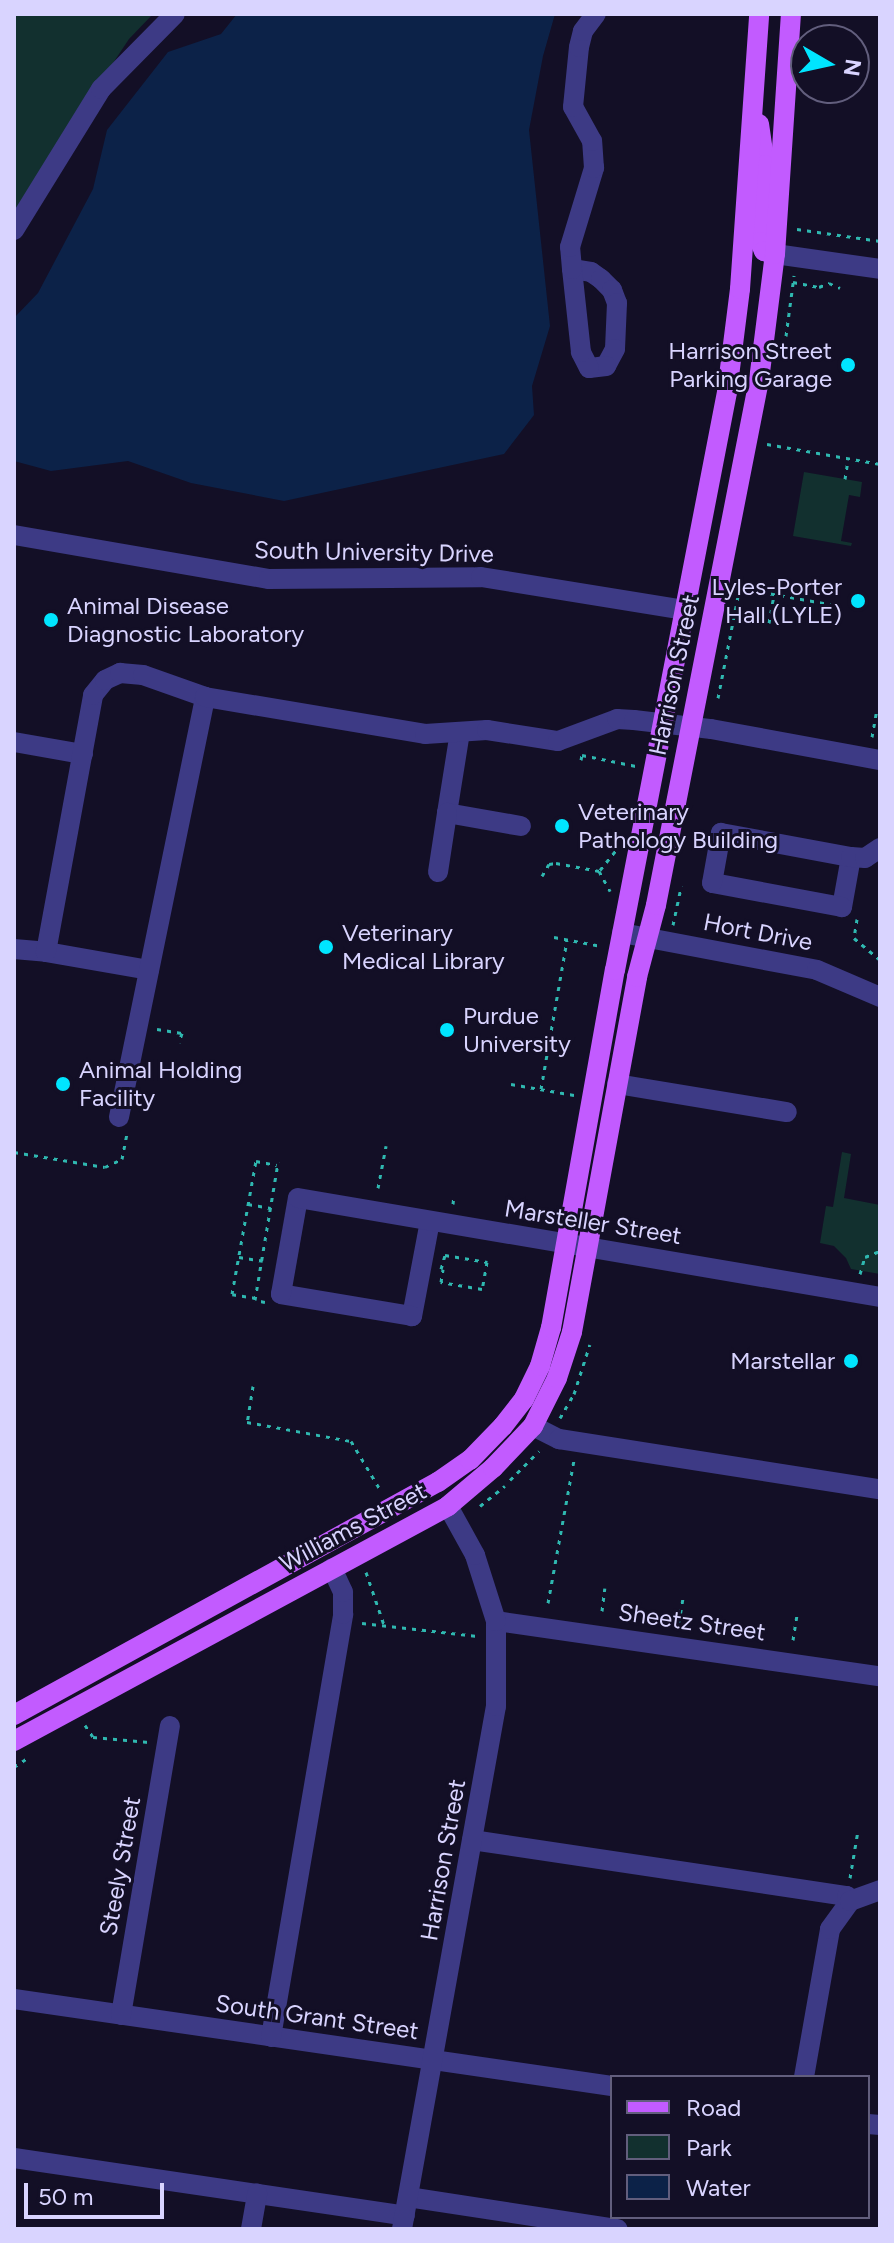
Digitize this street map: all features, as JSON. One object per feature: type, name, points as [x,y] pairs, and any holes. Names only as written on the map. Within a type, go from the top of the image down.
[{"type":"main road","name":"Harrison Street","points":[[566,1243],[734,337],[759,14]]},
{"type":"main road","name":"Harrison Street","points":[[587,1247],[759,380],[775,254],[791,14]]},
{"type":"main road","points":[[753,76],[765,165],[760,242],[764,251],[775,254]]},
{"type":"main road","name":"Williams Street","points":[[14,1715],[438,1482],[470,1460],[524,1399],[540,1366],[551,1328],[566,1243]]},
{"type":"main road","name":"Williams Street","points":[[14,1741],[448,1506],[493,1468],[533,1426],[557,1378],[572,1332],[587,1247]]},
{"type":"street","points":[[14,230],[101,89],[175,14]]},
{"type":"street","points":[[572,269],[570,247],[594,168],[592,141],[573,107],[575,75],[583,31],[596,14]]},
{"type":"street","points":[[775,254],[880,269]]},
{"type":"street","name":"South University Drive","points":[[14,535],[269,579],[481,577],[685,610]]},
{"type":"street","points":[[46,952],[93,695],[105,680],[120,673],[143,675],[205,697],[425,734],[487,730],[558,741],[617,719],[690,726],[880,760]]},
{"type":"street","points":[[119,1117],[205,697]]},
{"type":"street","points":[[438,872],[460,732]]},
{"type":"street","points":[[14,742],[83,754]]},
{"type":"street","points":[[447,813],[521,826]]},
{"type":"street","points":[[851,857],[842,907],[712,883],[721,833],[851,857],[865,858],[880,848]]},
{"type":"street","name":"Hort Drive","points":[[622,933],[817,970],[880,997]]},
{"type":"street","points":[[14,949],[149,970]]},
{"type":"street","points":[[617,1084],[787,1112]]},
{"type":"street","name":"Marsteller Street","points":[[286,1265],[298,1198],[880,1297]]},
{"type":"street","points":[[286,1265],[281,1294],[412,1316],[427,1268],[430,1221]]},
{"type":"street","points":[[533,1426],[559,1439],[880,1489]]},
{"type":"street","name":"Harrison Street","points":[[405,2214],[496,1706],[499,1661],[496,1621],[475,1555],[448,1506]]},
{"type":"street","points":[[271,2037],[342,1621],[343,1592],[332,1568]]},
{"type":"street","name":"Sheetz Street","points":[[496,1621],[880,1676]]},
{"type":"street","name":"Steely Street","points":[[121,2015],[170,1726]]},
{"type":"street","points":[[472,1840],[848,1899],[880,1890]]},
{"type":"street","points":[[804,2075],[830,1929],[848,1899]]},
{"type":"street","name":"South Grant Street","points":[[14,1999],[610,2086]]},
{"type":"street","points":[[14,2158],[405,2214],[618,2229]]},
{"type":"street","points":[[251,2229],[257,2194]]},
{"type":"path","points":[[797,229],[880,241]]},
{"type":"path","points":[[793,282],[819,287],[829,283],[840,288]]},
{"type":"path","points":[[767,444],[880,464]]},
{"type":"path","points":[[845,479],[848,459]]},
{"type":"path","points":[[751,590],[835,605]]},
{"type":"path","points":[[769,623],[774,594]]},
{"type":"path","points":[[872,737],[878,711]]},
{"type":"path","points":[[581,760],[582,755],[640,767]]},
{"type":"path","points":[[599,871],[626,839]]},
{"type":"path","points":[[542,876],[544,869],[556,863],[599,871],[615,897]]},
{"type":"path","points":[[858,911],[854,938],[880,960]]},
{"type":"path","points":[[554,937],[605,947]]},
{"type":"path","points":[[541,1089],[567,940]]},
{"type":"path","points":[[138,1025],[182,1033],[179,1043]]},
{"type":"path","points":[[511,1084],[578,1096]]},
{"type":"path","points":[[378,1188],[386,1146]]},
{"type":"path","points":[[256,1298],[278,1163],[256,1161],[232,1294],[270,1303]]},
{"type":"path","points":[[452,1207],[454,1195]]},
{"type":"path","points":[[248,1204],[271,1208]]},
{"type":"path","points":[[860,1274],[865,1257],[880,1251]]},
{"type":"path","points":[[445,1255],[487,1262],[482,1289],[441,1282],[443,1269],[445,1255]]},
{"type":"path","points":[[239,1257],[286,1265]]},
{"type":"path","points":[[427,1268],[443,1269]]},
{"type":"path","points":[[253,1386],[247,1422],[351,1441],[381,1491]]},
{"type":"path","points":[[548,1603],[574,1456]]},
{"type":"path","points":[[366,1571],[384,1625]]},
{"type":"path","points":[[602,1611],[605,1588]]},
{"type":"path","points":[[679,1623],[683,1599]]},
{"type":"path","points":[[793,1640],[797,1616]]},
{"type":"path","points":[[342,1621],[477,1636]]},
{"type":"path","points":[[85,1725],[93,1737],[149,1742]]},
{"type":"path","points":[[848,1899],[858,1830]]},
{"type":"green space","points":[[14,14],[153,14],[129,39],[14,212]]},
{"type":"green space","points":[[804,472],[862,482],[860,497],[849,495],[841,541],[852,543],[851,546],[793,536]]},
{"type":"green space","points":[[842,1152],[851,1154],[844,1198],[880,1205],[880,1274],[851,1269],[846,1258],[834,1246],[820,1243],[826,1206],[833,1207]]},
{"type":"water","points":[[237,14],[555,14],[543,56],[529,130],[550,326],[532,386],[534,415],[504,454],[284,501],[191,483],[128,461],[51,471],[14,461],[14,318],[38,293],[93,189],[107,130],[168,52],[221,34]]},
{"type":"place","name":"Harrison Street Parking Garage","points":[[848,365]]},
{"type":"place","name":"Lyles-Porter Hall (LYLE)","points":[[858,601]]},
{"type":"place","name":"Animal Disease Diagnostic Laboratory","points":[[51,620]]},
{"type":"place","name":"Veterinary Pathology Building","points":[[562,826]]},
{"type":"place","name":"Veterinary Medical Library","points":[[326,947]]},
{"type":"place","name":"Purdue University","points":[[447,1030]]},
{"type":"place","name":"Animal Holding Facility","points":[[63,1084]]},
{"type":"place","name":"Marstellar","points":[[851,1361]]}]
